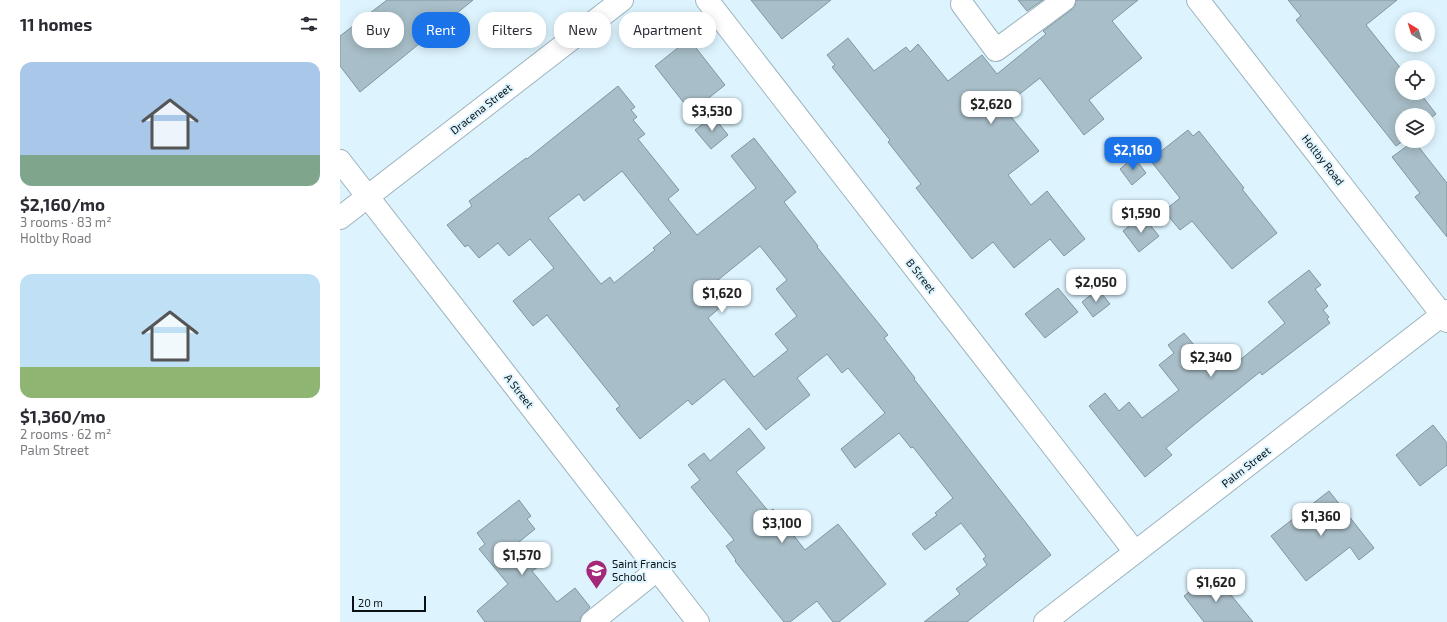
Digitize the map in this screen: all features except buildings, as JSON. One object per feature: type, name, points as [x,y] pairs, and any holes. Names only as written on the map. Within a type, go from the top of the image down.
[{"type":"street","name":"Dracena Street","points":[[340,218],[622,0]]},
{"type":"street","name":"B Street","points":[[707,0],[1135,552]]},
{"type":"street","points":[[962,4],[996,50],[1064,0]]},
{"type":"street","name":"Holtby Road","points":[[1198,0],[1445,315]]},
{"type":"street","name":"A Street","points":[[340,161],[698,622]]},
{"type":"street","name":"Palm Street","points":[[1045,622],[1445,315]]},
{"type":"street","points":[[592,622],[657,570]]},
{"type":"place","name":"Saint Francis School","points":[[597,590]]}]
